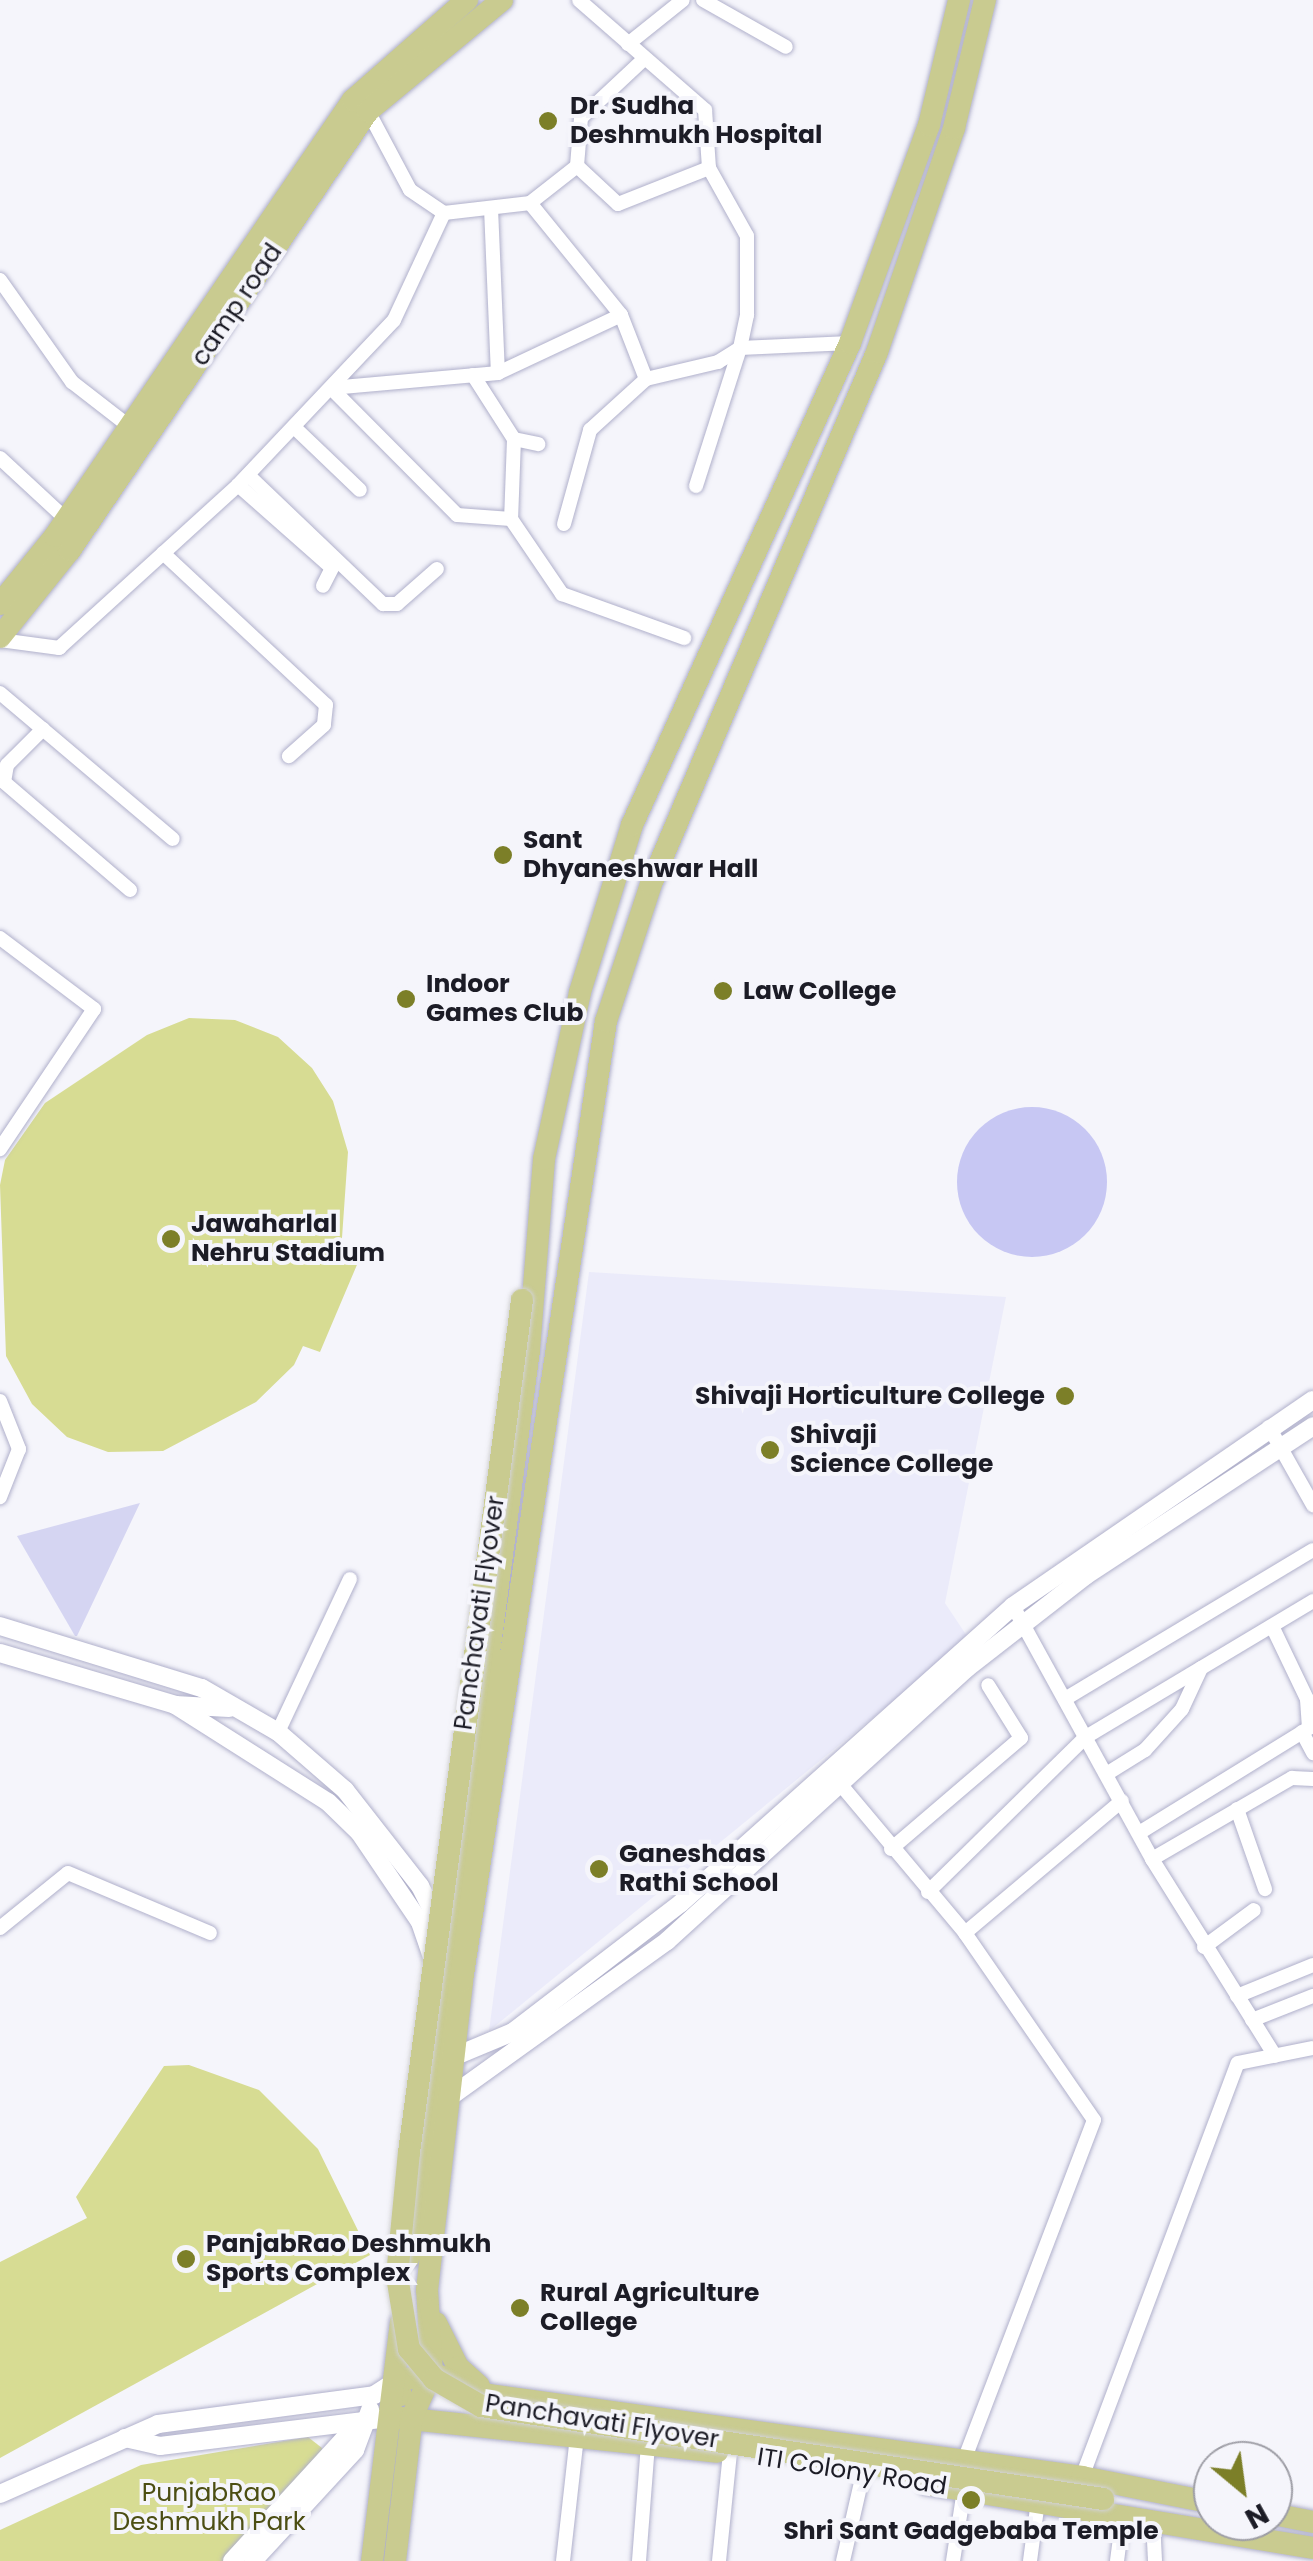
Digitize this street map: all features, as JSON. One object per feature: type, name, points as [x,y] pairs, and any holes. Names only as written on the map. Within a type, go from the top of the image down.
[{"type":"main road","name":"camp road","points":[[0,604],[74,526],[130,427],[190,357],[352,100],[467,0]]},
{"type":"main road","name":"camp road","points":[[0,638],[190,357],[368,111],[502,0]]},
{"type":"main road","points":[[445,2060],[441,1954],[536,1267],[544,1160],[580,992],[615,874],[850,343],[929,125],[959,0]]},
{"type":"main road","points":[[432,2373],[428,2290],[445,2060],[462,1981],[606,1021],[651,884],[878,352],[954,128],[985,0]]},
{"type":"main road","points":[[850,343],[878,352]]},
{"type":"main road","points":[[820,411],[848,423]]},
{"type":"main road","name":"Panchavati Flyover","points":[[536,1267],[522,1300],[441,1954],[396,2276],[405,2338],[434,2379],[481,2406],[1103,2500],[1126,2504],[1138,2517]]},
{"type":"main road","points":[[372,2561],[386,2408],[440,2103]]},
{"type":"main road","points":[[428,2290],[440,2337],[488,2394]]},
{"type":"main road","points":[[386,2408],[432,2373]]},
{"type":"main road","points":[[386,2408],[432,2373]]},
{"type":"main road","points":[[432,2373],[488,2394],[1082,2477],[1193,2499]]},
{"type":"main road","points":[[386,2408],[395,2561]]},
{"type":"main road","name":"ITI Colony Road","points":[[386,2408],[577,2437],[730,2453],[1138,2517],[1280,2552],[1313,2548]]},
{"type":"street","points":[[579,0],[705,110],[709,168],[747,236],[740,348],[696,486]]},
{"type":"street","points":[[628,44],[682,0]]},
{"type":"street","points":[[703,0],[786,48]]},
{"type":"street","points":[[368,111],[410,190],[444,213],[530,203],[577,166],[581,118],[644,59]]},
{"type":"street","points":[[577,166],[618,204],[709,168]]},
{"type":"street","points":[[530,203],[621,314],[646,380]]},
{"type":"street","points":[[491,208],[498,373]]},
{"type":"street","points":[[0,638],[60,648],[243,480],[394,320],[444,213]]},
{"type":"street","points":[[0,280],[72,382],[130,427]]},
{"type":"street","points":[[331,388],[498,373],[621,314]]},
{"type":"street","points":[[564,524],[590,430],[646,380],[718,362],[740,348],[850,343]]},
{"type":"street","points":[[474,375],[514,439],[511,519],[562,594],[684,638]]},
{"type":"street","points":[[331,388],[457,515],[511,519]]},
{"type":"street","points":[[294,427],[360,490]]},
{"type":"street","points":[[514,439],[538,444]]},
{"type":"street","points":[[0,458],[74,526]]},
{"type":"street","points":[[243,480],[383,604],[397,604],[437,569]]},
{"type":"street","points":[[243,480],[332,568],[324,586]]},
{"type":"street","points":[[162,554],[326,705],[324,726],[290,756]]},
{"type":"street","points":[[0,693],[173,839]]},
{"type":"street","points":[[43,729],[8,766],[4,782],[130,890]]},
{"type":"street","points":[[0,938],[94,1009],[0,1148]]},
{"type":"street","points":[[0,1400],[19,1449],[0,1497]]},
{"type":"street","points":[[445,2060],[513,2032],[760,1830],[1013,1606],[1313,1400]]},
{"type":"street","points":[[440,2103],[667,1941],[1025,1624],[1313,1426]]},
{"type":"street","points":[[1269,1427],[1313,1504]]},
{"type":"street","points":[[1065,1699],[1313,1550]]},
{"type":"street","points":[[278,1732],[350,1579]]},
{"type":"street","points":[[928,1892],[1086,1737],[1313,1601]]},
{"type":"street","points":[[1013,1606],[1152,1859],[1275,2056]]},
{"type":"street","points":[[0,1626],[191,1684],[278,1732],[345,1790],[420,1886],[441,1954],[462,1981]]},
{"type":"street","points":[[1139,1833],[1309,1728],[1306,1699],[1272,1626]]},
{"type":"street","points":[[0,1653],[175,1705],[235,1708]]},
{"type":"street","points":[[1108,1773],[1145,1750],[1182,1709],[1201,1668]]},
{"type":"street","points":[[891,1849],[1021,1738],[988,1685]]},
{"type":"street","name":"Panchavati Flyover","points":[[175,1705],[328,1802],[359,1832],[441,1954]]},
{"type":"street","points":[[1302,1732],[1313,1753]]},
{"type":"street","points":[[1152,1859],[1292,1778],[1313,1779]]},
{"type":"street","points":[[841,1785],[891,1849],[965,1932],[1094,2120],[964,2461]]},
{"type":"street","points":[[965,1932],[1122,1801]]},
{"type":"street","points":[[1237,1809],[1264,1890]]},
{"type":"street","points":[[760,1830],[774,1845]]},
{"type":"street","points":[[0,1928],[68,1873],[210,1933]]},
{"type":"street","points":[[1204,1947],[1254,1910]]},
{"type":"street","points":[[1237,1996],[1313,1965]]},
{"type":"street","points":[[1252,2020],[1313,1996]]},
{"type":"street","points":[[1082,2477],[1238,2063],[1313,2048]]},
{"type":"street","points":[[0,2494],[158,2424],[386,2408]]},
{"type":"street","points":[[232,2561],[350,2432],[386,2408]]},
{"type":"street","points":[[253,2561],[355,2450],[386,2408]]},
{"type":"street","points":[[563,2561],[577,2437]]},
{"type":"street","points":[[639,2561],[648,2444]]},
{"type":"street","points":[[719,2561],[730,2453]]},
{"type":"street","points":[[843,2561],[863,2474]]},
{"type":"street","points":[[953,2561],[964,2490]]},
{"type":"street","points":[[1030,2561],[1038,2502]]},
{"type":"street","points":[[1117,2561],[1138,2517]]},
{"type":"street","points":[[1138,2517],[1155,2561]]},
{"type":"shaded area","points":[[589,1272],[1006,1297],[945,1603],[969,1639],[489,2031]]},
{"type":"green space","name":"Jawaharlal Nehru Stadium","points":[[189,1018],[235,1020],[278,1037],[312,1068],[333,1101],[348,1152],[341,1252],[359,1260],[320,1352],[303,1346],[294,1365],[256,1402],[163,1451],[108,1452],[67,1437],[32,1404],[6,1356],[0,1185],[5,1160],[45,1103],[147,1035]]},
{"type":"green space","name":"PanjabRao Deshmukh Sports Complex","points":[[189,2065],[259,2090],[318,2149],[370,2255],[0,2458],[0,2262],[87,2218],[76,2197],[164,2066]]},
{"type":"green space","name":"PunjabRao Deshmukh Park","points":[[308,2437],[322,2448],[324,2463],[237,2561],[0,2561],[0,2530],[141,2465]]},
{"type":"water","points":[[1032,1107],[1061,1112],[1085,1129],[1102,1153],[1107,1182],[1102,1211],[1085,1235],[1061,1252],[1032,1257],[1003,1252],[979,1235],[962,1211],[957,1182],[962,1153],[979,1129],[1003,1112]]},
{"type":"building","points":[[140,1503],[77,1636],[75,1636],[17,1536]]},
{"type":"place","name":"Dr. Sudha Deshmukh Hospital","points":[[548,121]]},
{"type":"place","name":"Sant Dhyaneshwar Hall","points":[[503,855]]},
{"type":"place","name":"Law College","points":[[723,991]]},
{"type":"place","name":"Indoor Games Club","points":[[406,999]]},
{"type":"place","name":"Jawaharlal Nehru Stadium","points":[[171,1239]]},
{"type":"place","name":"Shivaji Horticulture College","points":[[1065,1396]]},
{"type":"place","name":"Shivaji Science College","points":[[770,1450]]},
{"type":"place","name":"Ganeshdas Rathi School","points":[[599,1869]]},
{"type":"place","name":"PanjabRao Deshmukh Sports Complex","points":[[186,2259]]},
{"type":"place","name":"Rural Agriculture College","points":[[520,2308]]},
{"type":"place","name":"Shri Sant Gadgebaba Temple","points":[[971,2500]]}]
